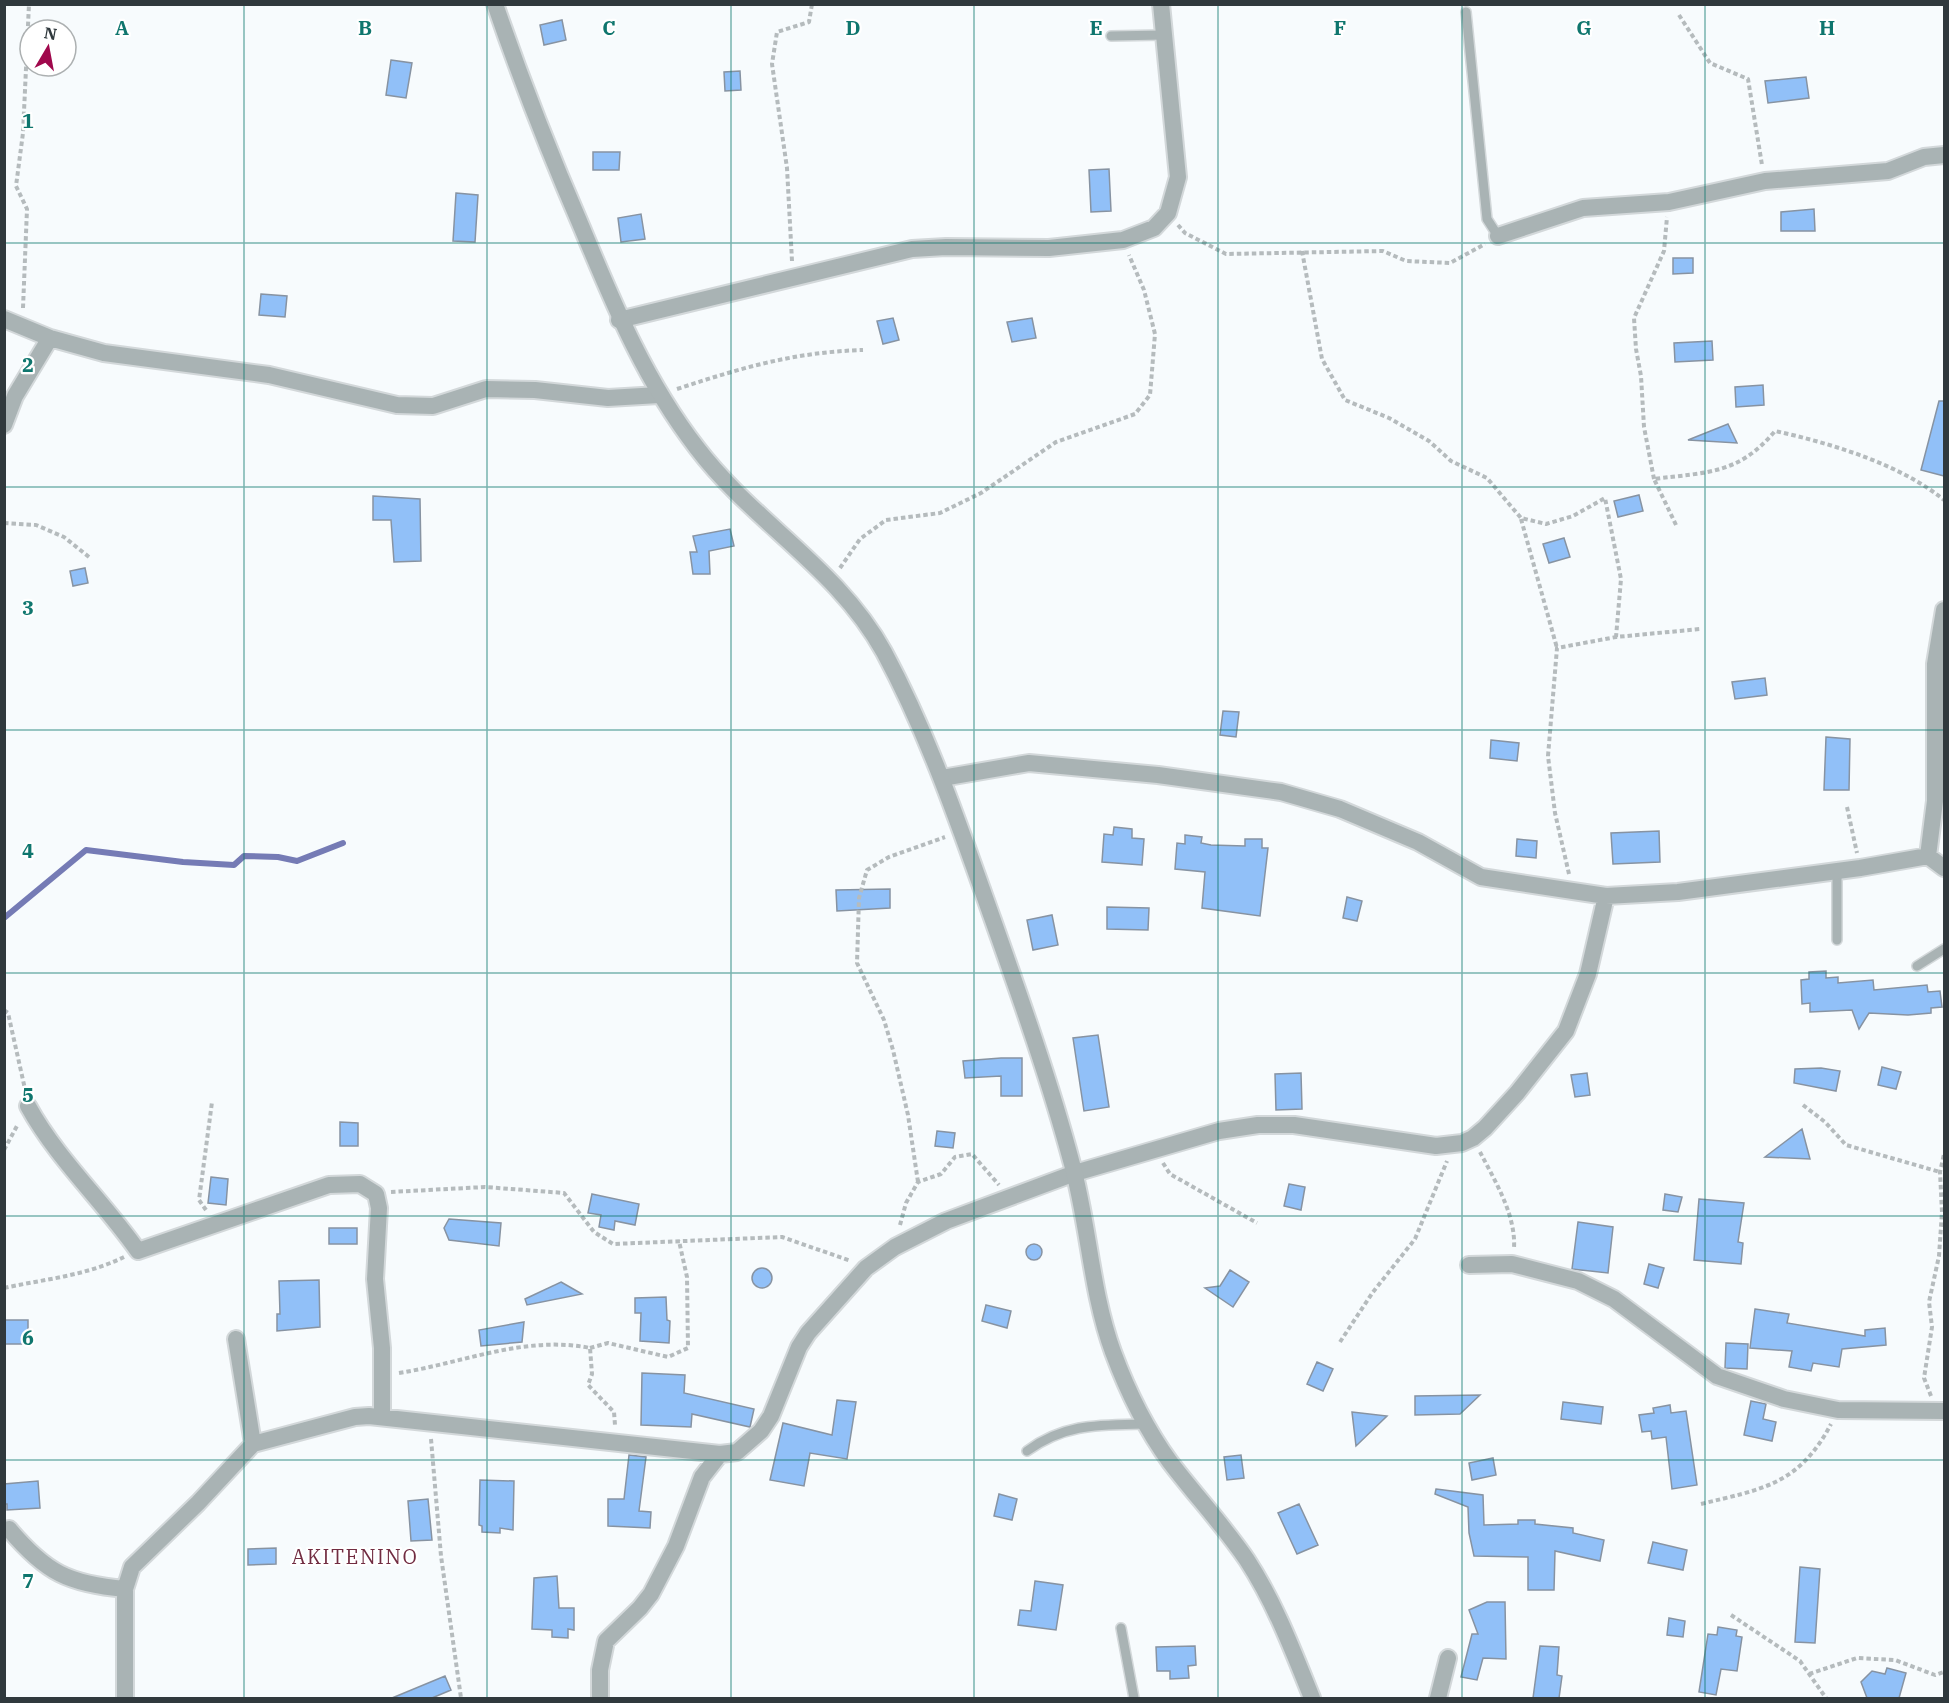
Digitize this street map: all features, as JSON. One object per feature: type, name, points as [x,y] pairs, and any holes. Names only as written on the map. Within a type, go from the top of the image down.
[{"type":"street","points":[[495,4],[527,96],[620,320],[659,395],[700,453],[745,500],[831,581],[869,628],[885,655],[942,778],[1051,1083],[1075,1173],[1104,1325],[1121,1374],[1146,1424],[1167,1458],[1245,1557],[1261,1582],[1312,1698]]},
{"type":"street","points":[[620,320],[792,277],[859,264],[912,249],[946,247],[1049,249],[1123,240],[1154,228],[1168,213],[1178,177],[1161,4]]},
{"type":"street","points":[[1498,236],[1583,208],[1669,202],[1765,181],[1888,171],[1924,157],[1944,155]]},
{"type":"street","points":[[4,319],[50,338],[104,353],[269,375],[397,405],[433,406],[486,389],[535,390],[608,398],[659,395]]},
{"type":"street","points":[[4,425],[15,396],[50,338]]},
{"type":"street","points":[[1928,856],[1935,801],[1935,664],[1944,610]]},
{"type":"street","points":[[942,778],[1029,763],[1126,772],[1281,792],[1340,809],[1418,842],[1481,877],[1605,896],[1678,892],[1860,868],[1928,856],[1944,868]]},
{"type":"street","points":[[125,1698],[125,1589],[132,1567],[198,1503],[253,1444],[355,1417],[382,1417],[720,1454],[738,1452],[762,1431],[771,1416],[795,1355],[808,1333],[866,1268],[895,1246],[946,1221],[1075,1173],[1219,1131],[1257,1125],[1294,1125],[1451,1146],[1473,1138],[1516,1094],[1566,1031],[1588,974],[1605,896]]},
{"type":"street","points":[[28,1106],[41,1131],[121,1226],[138,1251],[329,1185],[360,1184],[376,1194],[379,1208],[375,1279],[384,1376],[382,1417]]},
{"type":"street","points":[[1469,1265],[1512,1264],[1578,1281],[1614,1299],[1717,1376],[1784,1399],[1838,1410],[1941,1411]]},
{"type":"street","points":[[236,1339],[253,1444]]},
{"type":"street","points":[[600,1698],[600,1670],[606,1641],[651,1594],[676,1546],[702,1477],[720,1454]]},
{"type":"street","points":[[9,1529],[32,1556],[55,1572],[88,1586],[125,1589]]},
{"type":"street","points":[[1438,1698],[1448,1658]]},
{"type":"lane","points":[[1466,12],[1487,219],[1498,236]]},
{"type":"lane","points":[[1111,36],[1163,35]]},
{"type":"lane","points":[[1837,871],[1838,940]]},
{"type":"lane","points":[[1917,966],[1944,949]]},
{"type":"lane","points":[[1028,1451],[1047,1437],[1061,1431],[1146,1424]]},
{"type":"lane","points":[[1121,1628],[1134,1698]]},
{"type":"path","points":[[22,327],[27,209],[16,186],[24,114],[29,4]]},
{"type":"path","points":[[792,277],[787,168],[772,64],[777,32],[809,21],[812,4]]},
{"type":"path","points":[[1679,15],[1710,63],[1748,79],[1765,181]]},
{"type":"path","points":[[1669,202],[1664,251],[1634,318],[1644,427],[1654,479],[1676,525]]},
{"type":"path","points":[[1168,213],[1185,233],[1226,254],[1383,251],[1406,261],[1450,263],[1498,236]]},
{"type":"path","points":[[831,581],[860,539],[886,520],[940,513],[981,493],[1056,442],[1135,414],[1150,395],[1155,334],[1144,290],[1123,240]]},
{"type":"path","points":[[1302,251],[1322,359],[1345,400],[1389,418],[1429,441],[1451,461],[1487,478],[1521,518],[1557,648],[1548,756],[1562,850],[1574,892]]},
{"type":"path","points":[[659,395],[754,364],[821,351],[863,350]]},
{"type":"path","points":[[1654,479],[1711,471],[1739,463],[1761,446],[1774,431],[1811,439],[1922,481],[1944,500]]},
{"type":"path","points":[[1521,518],[1546,524],[1573,516],[1605,498],[1621,579],[1616,637]]},
{"type":"path","points":[[4,523],[36,525],[64,537],[89,556]]},
{"type":"path","points":[[1557,648],[1616,637],[1700,629]]},
{"type":"path","points":[[1847,807],[1860,868]]},
{"type":"path","points":[[895,1246],[906,1203],[918,1182],[908,1114],[893,1050],[884,1020],[857,963],[859,898],[867,870],[889,857],[961,832]]},
{"type":"path","points":[[4,1010],[8,1014],[28,1106],[4,1150]]},
{"type":"path","points":[[212,1102],[199,1200],[214,1223]]},
{"type":"path","points":[[1803,1105],[1825,1122],[1846,1145],[1940,1172]]},
{"type":"path","points":[[1473,1138],[1501,1190],[1515,1235],[1512,1264]]},
{"type":"path","points":[[1340,1342],[1372,1292],[1414,1239],[1443,1173],[1451,1146]]},
{"type":"path","points":[[1154,1150],[1170,1174],[1257,1223]]},
{"type":"path","points":[[918,1182],[940,1174],[955,1157],[972,1154],[1010,1197]]},
{"type":"path","points":[[1941,1411],[1924,1378],[1932,1327],[1929,1302],[1940,1245],[1942,1212],[1940,1172],[1944,1154]]},
{"type":"path","points":[[376,1194],[424,1188],[484,1187],[564,1193],[594,1232],[613,1244],[782,1237],[866,1268]]},
{"type":"path","points":[[384,1376],[440,1367],[490,1352],[544,1343],[566,1343],[590,1348],[608,1343],[668,1357],[688,1348],[687,1277],[679,1241]]},
{"type":"path","points":[[4,1288],[100,1269],[138,1251]]},
{"type":"path","points":[[590,1348],[592,1374],[588,1385],[614,1412],[617,1443]]},
{"type":"path","points":[[1701,1504],[1761,1488],[1793,1473],[1812,1455],[1838,1410]]},
{"type":"path","points":[[430,1424],[441,1556],[461,1698]]},
{"type":"path","points":[[1731,1616],[1800,1661],[1826,1698]]},
{"type":"path","points":[[1809,1674],[1857,1658],[1895,1660],[1935,1675],[1944,1672]]},
{"type":"building","points":[[562,20],[566,40],[544,45],[540,25]]},
{"type":"building","points":[[391,60],[412,63],[406,98],[386,95]]},
{"type":"building","points":[[740,71],[741,90],[725,91],[724,72]]},
{"type":"building","points":[[1806,77],[1809,98],[1768,103],[1765,81]]},
{"type":"building","points":[[593,152],[620,152],[619,170],[593,170]]},
{"type":"building","points":[[1109,169],[1111,211],[1091,212],[1089,170]]},
{"type":"building","points":[[456,193],[478,195],[475,242],[453,241]]},
{"type":"building","points":[[1814,209],[1815,231],[1781,231],[1781,212]]},
{"type":"building","points":[[641,214],[645,239],[621,242],[618,218]]},
{"type":"building","points":[[1673,258],[1693,258],[1693,273],[1673,274]]},
{"type":"building","points":[[261,294],[287,296],[285,317],[259,315]]},
{"type":"building","points":[[893,318],[899,340],[883,344],[877,321]]},
{"type":"building","points":[[1032,318],[1036,338],[1012,342],[1007,322]]},
{"type":"building","points":[[1712,341],[1713,360],[1675,362],[1674,343]]},
{"type":"building","points":[[1763,385],[1764,405],[1736,407],[1735,387]]},
{"type":"building","points":[[1939,401],[1944,401],[1944,476],[1921,470]]},
{"type":"building","points":[[1728,424],[1737,443],[1688,440]]},
{"type":"building","points":[[1639,495],[1643,511],[1618,517],[1614,501]]},
{"type":"building","points":[[373,496],[420,499],[421,561],[394,562],[391,520],[373,520]]},
{"type":"building","points":[[730,529],[734,546],[709,551],[710,574],[693,574],[690,552],[697,552],[693,536]]},
{"type":"building","points":[[1564,538],[1570,557],[1549,563],[1543,544]]},
{"type":"building","points":[[85,568],[88,583],[73,586],[70,571]]},
{"type":"building","points":[[1765,678],[1767,695],[1735,699],[1732,682]]},
{"type":"building","points":[[1223,711],[1239,712],[1236,737],[1220,735]]},
{"type":"building","points":[[1826,737],[1850,739],[1849,790],[1824,790]]},
{"type":"building","points":[[1491,740],[1519,743],[1517,761],[1490,758]]},
{"type":"building","points":[[1114,827],[1132,829],[1132,838],[1144,839],[1142,865],[1102,862],[1104,834],[1113,835]]},
{"type":"building","points":[[1659,831],[1660,862],[1613,864],[1611,833]]},
{"type":"building","points":[[1185,835],[1202,837],[1201,843],[1211,845],[1245,846],[1245,839],[1262,839],[1262,848],[1268,848],[1260,916],[1202,908],[1205,872],[1175,869],[1177,843],[1185,844]]},
{"type":"building","points":[[1517,839],[1537,841],[1536,858],[1516,856]]},
{"type":"building","points":[[890,889],[890,908],[837,911],[836,890]]},
{"type":"building","points":[[1347,897],[1362,901],[1357,921],[1343,918]]},
{"type":"building","points":[[1107,907],[1149,908],[1148,930],[1107,929]]},
{"type":"building","points":[[1052,915],[1058,945],[1033,950],[1027,920]]},
{"type":"building","points":[[1826,971],[1826,978],[1838,977],[1838,983],[1873,980],[1874,990],[1927,985],[1928,992],[1940,991],[1942,1007],[1931,1008],[1931,1013],[1908,1015],[1869,1013],[1859,1029],[1852,1010],[1810,1012],[1810,1003],[1802,1004],[1801,980],[1809,979],[1809,972]]},
{"type":"building","points":[[1098,1035],[1109,1107],[1084,1111],[1073,1038]]},
{"type":"building","points":[[1022,1058],[1022,1096],[1001,1096],[1001,1076],[965,1078],[963,1061]]},
{"type":"building","points":[[1882,1067],[1901,1072],[1896,1089],[1878,1085]]},
{"type":"building","points":[[1821,1068],[1840,1071],[1836,1091],[1794,1083],[1795,1069]]},
{"type":"building","points":[[1301,1073],[1302,1109],[1276,1110],[1275,1074]]},
{"type":"building","points":[[1587,1073],[1590,1095],[1575,1097],[1571,1075]]},
{"type":"building","points":[[340,1122],[358,1123],[358,1146],[340,1146]]},
{"type":"building","points":[[1802,1129],[1810,1159],[1765,1157]]},
{"type":"building","points":[[937,1131],[955,1133],[953,1148],[935,1146]]},
{"type":"building","points":[[211,1177],[228,1179],[226,1205],[208,1203]]},
{"type":"building","points":[[1289,1184],[1305,1187],[1301,1210],[1284,1206]]},
{"type":"building","points":[[592,1194],[639,1204],[635,1225],[615,1221],[614,1230],[599,1227],[601,1215],[588,1213]]},
{"type":"building","points":[[1665,1194],[1682,1197],[1678,1212],[1663,1210]]},
{"type":"building","points":[[1699,1199],[1744,1203],[1738,1242],[1743,1243],[1741,1264],[1694,1260]]},
{"type":"building","points":[[449,1219],[501,1223],[499,1246],[449,1240],[444,1228]]},
{"type":"building","points":[[1578,1222],[1613,1227],[1608,1273],[1572,1269]]},
{"type":"building","points":[[329,1228],[357,1228],[357,1244],[329,1244]]},
{"type":"building","points":[[1031,1244],[1037,1244],[1042,1252],[1040,1258],[1031,1260],[1026,1255],[1026,1249]]},
{"type":"building","points":[[1649,1264],[1664,1268],[1658,1288],[1644,1284]]},
{"type":"building","points":[[762,1268],[769,1271],[772,1278],[769,1285],[762,1288],[755,1285],[752,1278],[755,1271]]},
{"type":"building","points":[[1230,1270],[1249,1282],[1233,1307],[1205,1288],[1220,1286]]},
{"type":"building","points":[[319,1280],[320,1327],[277,1331],[277,1314],[280,1314],[279,1281]]},
{"type":"building","points":[[561,1282],[582,1294],[527,1305],[525,1299]]},
{"type":"building","points":[[666,1297],[667,1320],[670,1321],[669,1343],[640,1341],[641,1313],[635,1313],[635,1298]]},
{"type":"building","points":[[986,1305],[1011,1311],[1007,1328],[982,1321]]},
{"type":"building","points":[[1755,1309],[1789,1314],[1787,1323],[1865,1336],[1865,1330],[1885,1328],[1886,1345],[1842,1349],[1839,1367],[1813,1363],[1811,1371],[1789,1367],[1792,1351],[1750,1348]]},
{"type":"building","points":[[4,1320],[28,1320],[28,1344],[4,1344]]},
{"type":"building","points":[[524,1322],[522,1342],[481,1346],[479,1330]]},
{"type":"building","points":[[1726,1343],[1748,1344],[1747,1369],[1725,1368]]},
{"type":"building","points":[[1317,1362],[1333,1369],[1323,1391],[1307,1384]]},
{"type":"building","points":[[642,1373],[685,1375],[684,1393],[754,1409],[750,1427],[692,1414],[691,1427],[641,1425]]},
{"type":"building","points":[[1480,1395],[1460,1414],[1415,1415],[1415,1396]]},
{"type":"building","points":[[837,1400],[856,1402],[847,1459],[810,1453],[804,1486],[770,1480],[783,1423],[832,1435]]},
{"type":"building","points":[[1751,1401],[1766,1404],[1763,1419],[1776,1422],[1772,1441],[1744,1435]]},
{"type":"building","points":[[1563,1402],[1603,1407],[1601,1424],[1561,1419]]},
{"type":"building","points":[[1670,1405],[1671,1413],[1686,1411],[1697,1485],[1672,1489],[1666,1437],[1652,1439],[1651,1431],[1642,1432],[1639,1415],[1654,1413],[1653,1408]]},
{"type":"building","points":[[1352,1412],[1387,1416],[1356,1446]]},
{"type":"building","points":[[629,1455],[646,1457],[639,1511],[651,1512],[650,1528],[608,1526],[608,1499],[624,1499]]},
{"type":"building","points":[[1241,1455],[1244,1478],[1227,1480],[1224,1457]]},
{"type":"building","points":[[1493,1458],[1496,1475],[1472,1480],[1469,1463]]},
{"type":"building","points":[[480,1480],[514,1481],[513,1530],[500,1528],[500,1533],[482,1532],[482,1526],[479,1525]]},
{"type":"building","points":[[38,1481],[40,1508],[7,1510],[7,1504],[4,1504],[4,1484]]},
{"type":"building","points":[[1436,1489],[1483,1495],[1484,1525],[1518,1524],[1518,1520],[1535,1520],[1535,1524],[1573,1528],[1573,1533],[1604,1540],[1600,1561],[1555,1551],[1554,1590],[1528,1590],[1528,1557],[1474,1556],[1469,1533],[1468,1507],[1435,1494]]},
{"type":"building","points":[[999,1494],[1017,1499],[1012,1520],[994,1516]]},
{"type":"building","points":[[428,1499],[432,1540],[411,1541],[408,1501]]},
{"type":"building","points":[[1299,1504],[1318,1545],[1297,1554],[1278,1513]]},
{"type":"building","points":[[1653,1542],[1687,1550],[1683,1570],[1648,1563]]},
{"type":"building","points":[[276,1548],[276,1564],[248,1565],[248,1549]]},
{"type":"building","points":[[1800,1567],[1820,1569],[1815,1643],[1795,1642]]},
{"type":"building","points":[[557,1576],[559,1608],[574,1608],[574,1630],[568,1629],[568,1638],[552,1637],[552,1630],[532,1629],[534,1578]]},
{"type":"building","points":[[1035,1581],[1063,1585],[1056,1630],[1018,1625],[1020,1610],[1031,1611]]},
{"type":"building","points":[[1487,1602],[1505,1602],[1506,1659],[1483,1658],[1477,1680],[1461,1677],[1472,1634],[1478,1634],[1469,1610]]},
{"type":"building","points":[[1669,1618],[1685,1621],[1683,1637],[1667,1635]]},
{"type":"building","points":[[1718,1627],[1737,1630],[1736,1636],[1742,1637],[1737,1671],[1721,1669],[1716,1695],[1699,1692],[1708,1634],[1717,1635]]},
{"type":"building","points":[[1195,1646],[1196,1665],[1188,1666],[1189,1678],[1170,1679],[1170,1671],[1157,1671],[1156,1647]]},
{"type":"building","points":[[1540,1646],[1559,1647],[1557,1675],[1562,1676],[1559,1698],[1533,1698]]},
{"type":"building","points":[[1887,1668],[1906,1673],[1899,1698],[1867,1698],[1861,1682],[1872,1671],[1885,1674]]},
{"type":"building","points":[[445,1676],[451,1690],[432,1698],[392,1698]]},
{"type":"waterway","points":[[4,918],[86,850],[183,862],[234,865],[244,856],[278,857],[297,861],[343,843]]},
{"type":"district","name":"AKITENINO","points":[[355,1556]]}]
